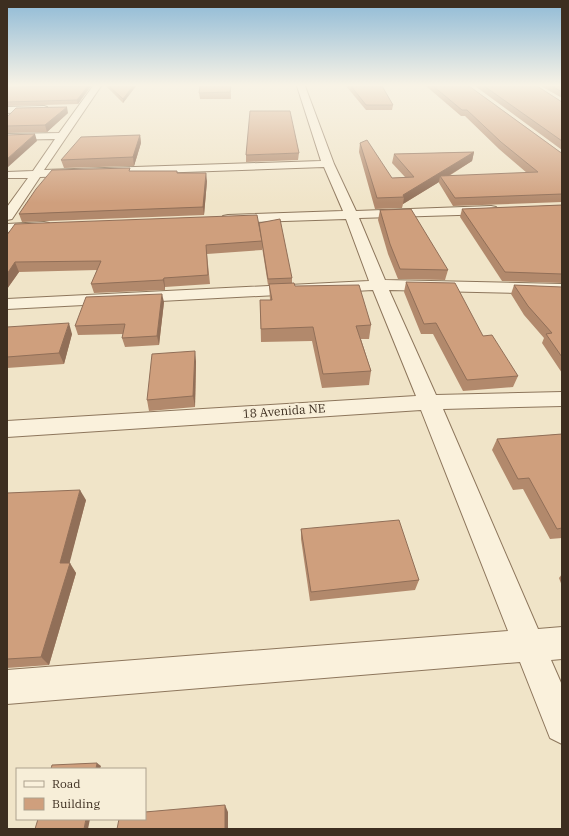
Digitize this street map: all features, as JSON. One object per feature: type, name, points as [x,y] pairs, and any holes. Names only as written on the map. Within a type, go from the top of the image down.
[{"type":"street","points":[[7,216],[71,125]]},
{"type":"street","points":[[315,125],[328,164],[351,215],[378,285],[429,402],[562,726]]},
{"type":"street","points":[[7,137],[64,136]]},
{"type":"street","points":[[7,175],[328,164]]},
{"type":"street","points":[[218,220],[507,209]]},
{"type":"street","points":[[7,228],[54,226]]},
{"type":"street","points":[[7,304],[378,285],[562,289]]},
{"type":"street","name":"18 Avenida NE","points":[[7,429],[429,402],[562,398]]},
{"type":"street","points":[[7,686],[562,643]]},
{"type":"building","points":[[7,125],[44,125],[7,126]]},
{"type":"building","points":[[249,125],[293,125],[299,153],[246,155]]},
{"type":"building","points":[[483,125],[523,125],[562,153],[562,194],[455,198],[440,176],[538,172],[501,142]]},
{"type":"building","points":[[539,125],[562,125],[562,141]]},
{"type":"building","points":[[35,134],[7,159],[7,135]]},
{"type":"building","points":[[140,135],[133,157],[61,160],[81,137]]},
{"type":"building","points":[[367,140],[392,178],[414,177],[394,154],[474,152],[403,195],[404,197],[377,198],[360,143]]},
{"type":"building","points":[[130,168],[129,171],[177,171],[177,173],[206,173],[203,207],[19,214],[36,189],[52,170]]},
{"type":"building","points":[[562,205],[562,274],[505,272],[462,209]]},
{"type":"building","points":[[411,209],[448,270],[400,269],[390,244],[380,210]]},
{"type":"building","points":[[257,215],[262,241],[206,245],[208,275],[164,278],[163,280],[91,284],[101,261],[15,262],[7,274],[7,235],[15,224]]},
{"type":"building","points":[[280,219],[292,278],[268,279],[259,223]]},
{"type":"building","points":[[406,282],[455,283],[483,336],[492,335],[518,376],[467,380],[436,323],[424,324]]},
{"type":"building","points":[[294,283],[295,286],[359,285],[371,325],[356,326],[371,371],[323,374],[313,327],[261,329],[260,300],[272,300],[269,284]]},
{"type":"building","points":[[514,285],[562,287],[562,357],[546,334],[552,333],[528,306]]},
{"type":"building","points":[[162,294],[157,336],[122,338],[125,324],[75,326],[86,297]]},
{"type":"building","points":[[69,323],[59,353],[7,357],[7,327]]},
{"type":"building","points":[[195,351],[193,396],[147,400],[152,354]]},
{"type":"building","points":[[562,434],[562,528],[557,529],[529,478],[518,479],[497,439]]},
{"type":"building","points":[[80,490],[60,563],[70,563],[41,657],[7,659],[7,493]]},
{"type":"building","points":[[399,520],[419,580],[311,592],[301,529]]},
{"type":"building","points":[[97,763],[96,768],[51,768],[52,765]]},
{"type":"building","points":[[225,805],[225,829],[117,829],[119,820],[146,820],[146,812]]},
{"type":"building","points":[[38,820],[86,820],[84,829],[35,829]]}]
